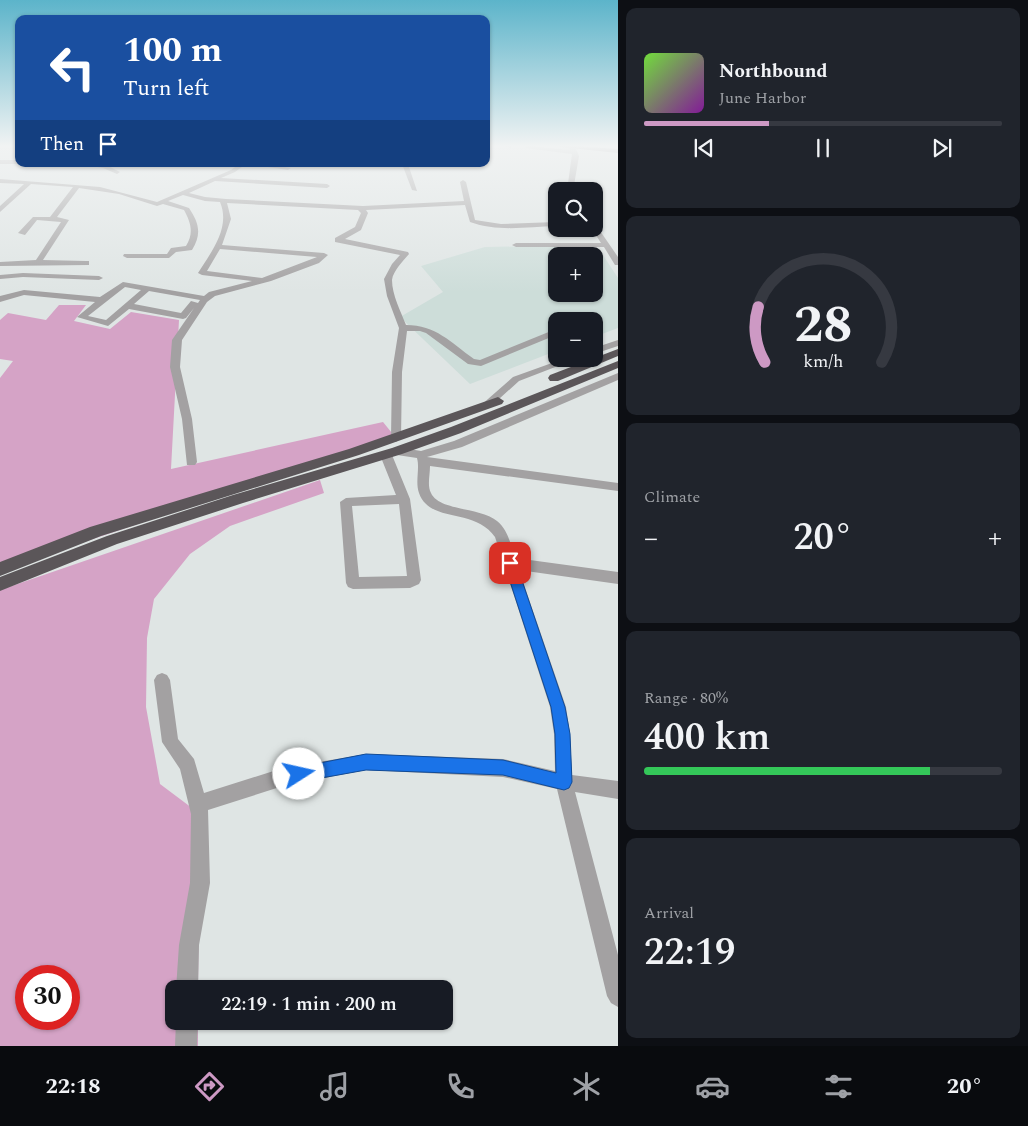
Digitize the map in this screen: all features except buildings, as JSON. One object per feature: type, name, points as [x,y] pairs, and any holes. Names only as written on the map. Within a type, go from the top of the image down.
[{"type":"highway","points":[[0,584],[112,540],[393,448],[486,406],[618,352]]},
{"type":"highway","points":[[0,568],[109,527],[456,430],[618,364]]},
{"type":"street","points":[[0,210],[17,194]]},
{"type":"street","points":[[52,219],[72,194]]},
{"type":"street","points":[[128,194],[157,204],[181,194]]},
{"type":"street","points":[[186,194],[223,201],[360,208],[467,203]]},
{"type":"street","points":[[465,194],[472,222],[514,225],[548,224]]},
{"type":"street","points":[[223,201],[226,206],[225,231],[202,273],[268,280]]},
{"type":"street","points":[[127,256],[169,256],[174,250],[189,248],[195,240],[196,227],[187,209],[162,202]]},
{"type":"street","points":[[360,208],[365,213],[358,228],[338,240],[405,254],[396,264],[388,279],[391,296],[403,328],[396,372],[393,448],[404,499],[414,580],[410,582],[353,583],[346,502],[404,499]]},
{"type":"street","points":[[22,233],[35,218],[66,220],[38,262]]},
{"type":"street","points":[[602,237],[618,263]]},
{"type":"street","points":[[516,245],[607,245]]},
{"type":"street","points":[[129,306],[183,316],[202,298],[268,280],[316,261],[324,255],[217,247]]},
{"type":"street","points":[[0,264],[38,262],[86,263]]},
{"type":"street","points":[[0,277],[23,275],[99,278]]},
{"type":"street","points":[[148,288],[108,323],[81,317],[123,284],[148,288],[202,298]]},
{"type":"street","points":[[0,299],[24,292],[102,300]]},
{"type":"street","points":[[191,462],[187,419],[175,367],[178,340],[202,298]]},
{"type":"street","points":[[403,328],[421,328],[429,331],[471,362],[481,363],[548,335]]},
{"type":"street","points":[[603,348],[618,343]]},
{"type":"street","points":[[486,406],[516,379],[549,367]]},
{"type":"street","points":[[424,458],[618,376]]},
{"type":"street","points":[[393,448],[424,458],[618,487]]},
{"type":"street","points":[[424,458],[423,490],[426,497],[436,506],[486,518],[496,525],[510,563],[558,707],[562,734],[564,782],[618,996]]},
{"type":"street","points":[[510,563],[618,578]]},
{"type":"street","points":[[162,680],[170,742],[188,765],[200,814],[200,883],[189,945],[188,980]]},
{"type":"street","points":[[198,804],[283,777],[366,762],[503,768],[564,782],[618,790]]},
{"type":"street","points":[[186,1046],[187,1030]]},
{"type":"shaded area","points":[[551,246],[563,247],[548,247],[548,302],[603,302],[603,255],[618,278],[618,328],[603,334],[603,312],[548,312],[548,354],[470,384],[400,317],[443,292],[421,266],[485,247]]},
{"type":"shaded area","points":[[59,305],[86,305],[74,321],[110,329],[131,312],[179,320],[171,469],[383,422],[396,438],[0,570],[0,378],[13,361],[0,359],[0,320],[8,313],[46,320]]},
{"type":"shaded area","points":[[320,480],[324,493],[230,526],[190,554],[154,599],[147,638],[146,707],[160,784],[200,814],[198,980],[165,980],[165,1030],[198,1030],[198,1046],[0,1046],[0,590]]},
{"type":"route","points":[[299,774],[366,762],[503,768],[564,782],[562,734],[558,707],[510,563]]}]
